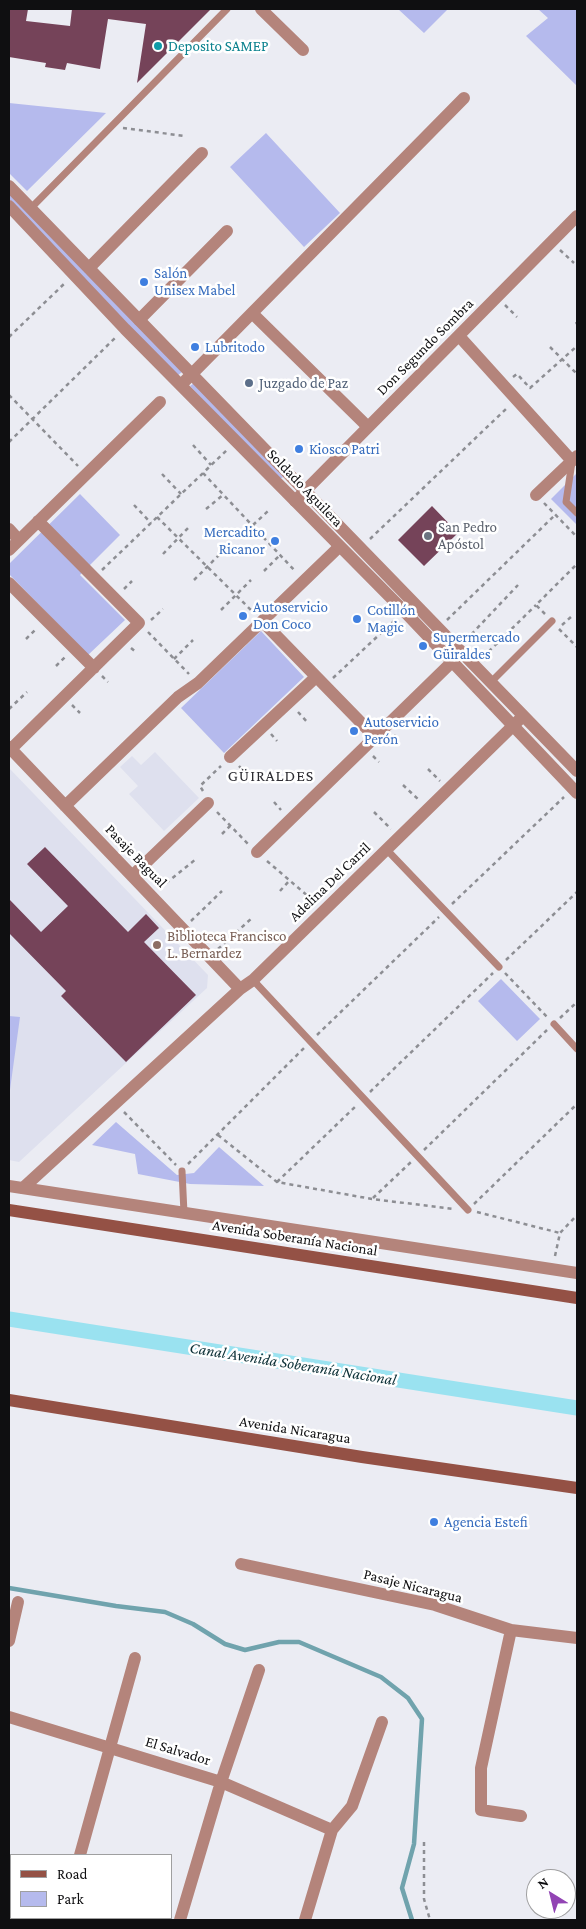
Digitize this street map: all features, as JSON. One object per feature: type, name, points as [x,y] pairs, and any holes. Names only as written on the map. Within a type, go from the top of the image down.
[{"type":"main road","name":"Avenida Soberanía Nacional","points":[[9,1210],[577,1298]]},
{"type":"main road","name":"Avenida Nicaragua","points":[[9,1400],[362,1457],[577,1488]]},
{"type":"street","points":[[261,9],[303,50]]},
{"type":"street","points":[[181,385],[464,98]]},
{"type":"street","points":[[89,268],[202,153]]},
{"type":"street","name":"Soldado Aguilera","points":[[9,186],[360,548],[452,661],[575,791]]},
{"type":"street","name":"Soldado Aguilera","points":[[9,206],[339,547],[414,615],[438,628],[577,771]]},
{"type":"street","name":"Don Segundo Sombra","points":[[295,501],[577,216]]},
{"type":"street","points":[[139,320],[227,232]]},
{"type":"street","points":[[253,314],[368,427]]},
{"type":"street","points":[[459,336],[515,400],[575,459],[536,495]]},
{"type":"street","points":[[9,550],[160,402]]},
{"type":"street","points":[[10,748],[142,625],[38,521]]},
{"type":"street","points":[[9,529],[19,540]]},
{"type":"street","points":[[65,806],[178,697],[198,684],[339,547]]},
{"type":"street","points":[[9,583],[94,668]]},
{"type":"street","points":[[263,622],[375,737]]},
{"type":"street","points":[[257,852],[452,661]]},
{"type":"street","points":[[230,757],[320,681]]},
{"type":"street","name":"Adelina Del Carril","points":[[23,1188],[240,989],[253,980],[523,715]]},
{"type":"street","name":"Pasaje Bagual","points":[[10,748],[240,989]]},
{"type":"street","points":[[132,876],[208,804]]},
{"type":"street","name":"Avenida Soberanía Nacional","points":[[9,1186],[577,1273]]},
{"type":"street","name":"Pasaje Nicaragua","points":[[241,1564],[435,1605],[511,1630],[577,1638]]},
{"type":"street","points":[[9,1641],[18,1602]]},
{"type":"street","points":[[511,1630],[481,1768],[481,1810],[521,1816]]},
{"type":"street","points":[[80,1854],[135,1658]]},
{"type":"street","points":[[180,1920],[221,1782],[259,1670]]},
{"type":"street","name":"El Salvador","points":[[9,1717],[221,1782],[332,1830]]},
{"type":"street","points":[[305,1920],[332,1830],[352,1806],[382,1722]]},
{"type":"lane","points":[[31,208],[227,9]]},
{"type":"lane","points":[[575,459],[566,502],[577,513]]},
{"type":"lane","points":[[491,682],[552,622]]},
{"type":"lane","points":[[386,850],[499,967]]},
{"type":"lane","points":[[253,980],[468,1210]]},
{"type":"lane","points":[[554,1024],[577,1049]]},
{"type":"lane","points":[[182,1171],[184,1213]]},
{"type":"path","points":[[112,126],[185,136]]},
{"type":"path","points":[[552,242],[574,264]]},
{"type":"path","points":[[9,337],[74,274]]},
{"type":"path","points":[[9,442],[125,328]]},
{"type":"path","points":[[550,346],[576,373]]},
{"type":"path","points":[[503,386],[517,374],[530,388],[577,346]]},
{"type":"path","points":[[9,394],[86,474]]},
{"type":"path","points":[[360,548],[515,400]]},
{"type":"path","points":[[95,578],[236,441]]},
{"type":"path","points":[[193,445],[211,465]]},
{"type":"path","points":[[203,473],[305,582]]},
{"type":"path","points":[[162,474],[181,494]]},
{"type":"path","points":[[206,509],[223,495]]},
{"type":"path","points":[[536,495],[577,538]]},
{"type":"path","points":[[134,505],[151,523]]},
{"type":"path","points":[[253,525],[268,511]]},
{"type":"path","points":[[438,628],[555,515]]},
{"type":"path","points":[[157,517],[263,622]]},
{"type":"path","points":[[163,554],[189,527]]},
{"type":"path","points":[[194,580],[222,552]]},
{"type":"path","points":[[264,570],[280,555]]},
{"type":"path","points":[[475,665],[577,564]]},
{"type":"path","points":[[221,610],[251,580]]},
{"type":"path","points":[[458,648],[518,585]]},
{"type":"path","points":[[536,605],[552,622]]},
{"type":"path","points":[[163,609],[142,625],[198,684]]},
{"type":"path","points":[[320,681],[414,615]]},
{"type":"path","points":[[572,616],[558,628],[577,647]]},
{"type":"path","points":[[174,659],[193,640]]},
{"type":"path","points":[[9,709],[27,692]]},
{"type":"path","points":[[208,804],[200,786],[230,757]]},
{"type":"path","points":[[403,785],[428,810]]},
{"type":"path","points":[[114,1103],[182,1171],[310,1042],[446,911],[575,791]]},
{"type":"path","points":[[374,812],[399,838]]},
{"type":"path","points":[[222,834],[230,826]]},
{"type":"path","points":[[152,896],[196,859]]},
{"type":"path","points":[[280,892],[289,881]]},
{"type":"path","points":[[183,929],[222,891]]},
{"type":"path","points":[[277,1182],[577,892]]},
{"type":"path","points":[[210,957],[253,917]]},
{"type":"path","points":[[499,967],[554,1024]]},
{"type":"path","points":[[372,1199],[577,1002]]},
{"type":"path","points":[[468,1210],[577,1104]]},
{"type":"path","points":[[218,1135],[277,1182],[372,1199],[468,1210],[560,1233]]},
{"type":"path","points":[[552,1270],[560,1233],[577,1215]]},
{"type":"path","points":[[424,1842],[424,1899],[430,1920]]},
{"type":"shaded area","points":[[155,752],[199,798],[164,831],[129,794],[138,786],[120,767],[132,756],[141,765]]},
{"type":"shaded area","points":[[9,768],[208,975],[207,988],[19,1162],[9,1160]]},
{"type":"green space","points":[[398,9],[448,9],[424,33]]},
{"type":"green space","points":[[538,9],[577,9],[577,86],[526,36],[548,18]]},
{"type":"green space","points":[[9,103],[106,113],[27,191],[9,173]]},
{"type":"green space","points":[[266,133],[340,213],[304,247],[230,167]]},
{"type":"green space","points":[[9,192],[182,372],[177,376],[9,199]]},
{"type":"green space","points":[[194,383],[283,477],[279,480],[190,386]]},
{"type":"green space","points":[[577,473],[577,525],[551,499]]},
{"type":"green space","points":[[80,494],[120,535],[80,575],[125,620],[88,655],[9,574],[9,564]]},
{"type":"green space","points":[[261,631],[304,677],[224,753],[181,708]]},
{"type":"green space","points":[[501,979],[540,1019],[517,1041],[478,1001]]},
{"type":"green space","points":[[9,1016],[20,1017],[9,1097]]},
{"type":"green space","points":[[116,1122],[177,1175],[194,1173],[219,1147],[264,1186],[190,1184],[138,1174],[135,1154],[92,1145]]},
{"type":"building","points":[[9,9],[28,9],[26,21],[70,26],[72,9],[211,9],[137,83],[146,24],[108,19],[100,69],[67,63],[65,70],[45,67],[46,63],[9,57]]},
{"type":"building","name":"San Pedro Apóstol","points":[[432,506],[458,533],[424,566],[398,540]]},
{"type":"building","points":[[45,847],[128,932],[146,914],[159,928],[144,942],[196,995],[126,1062],[61,996],[66,991],[9,933],[9,899],[41,932],[68,906],[27,864]]},
{"type":"waterway","name":"Canal Avenida Soberanía Nacional","points":[[9,1319],[577,1408]]},
{"type":"waterway","points":[[9,1588],[116,1606],[165,1612],[193,1624],[225,1644],[245,1650],[279,1642],[299,1642],[381,1677],[408,1698],[422,1719],[414,1844],[402,1888],[412,1920]]},
{"type":"place","name":"Deposito SAMEP","points":[[158,46]]},
{"type":"place","name":"Salón Unisex Mabel","points":[[144,282]]},
{"type":"place","name":"Lubritodo","points":[[195,347]]},
{"type":"place","name":"Juzgado de Paz","points":[[249,383]]},
{"type":"place","name":"Kiosco Patri","points":[[299,449]]},
{"type":"place","name":"San Pedro Apóstol","points":[[428,536]]},
{"type":"place","name":"Mercadito Ricanor","points":[[275,541]]},
{"type":"place","name":"Autoservicio Don Coco","points":[[243,616]]},
{"type":"place","name":"Cotillón Magic","points":[[357,619]]},
{"type":"place","name":"Supermercado Güiraldes","points":[[423,646]]},
{"type":"place","name":"Autoservicio Perón","points":[[354,731]]},
{"type":"place","name":"Biblioteca Francisco L. Bernardez","points":[[157,945]]},
{"type":"place","name":"Agencia Estefi","points":[[434,1522]]},
{"type":"district","name":"GÜIRALDES","points":[[271,776]]}]
